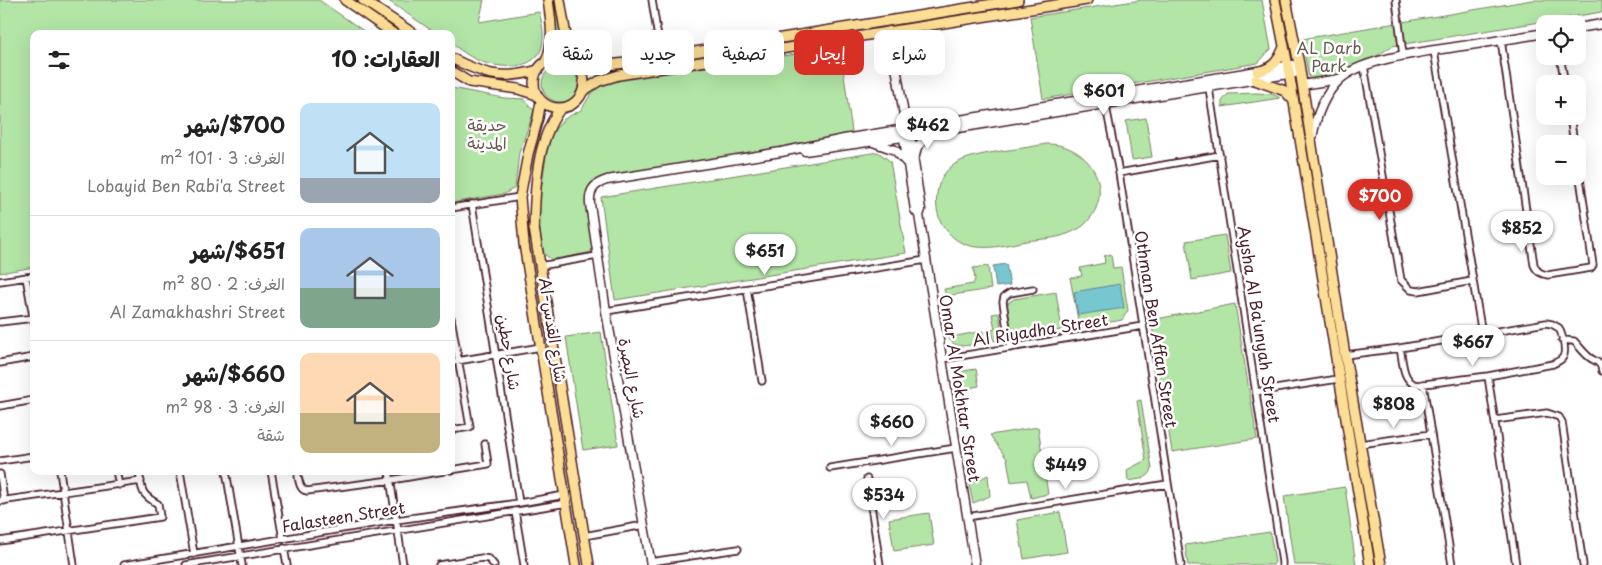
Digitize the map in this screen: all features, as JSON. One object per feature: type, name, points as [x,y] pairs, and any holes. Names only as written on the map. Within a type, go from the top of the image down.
[{"type":"main road","points":[[345,0],[388,30]]},
{"type":"main road","points":[[363,0],[408,30]]},
{"type":"main road","points":[[548,0],[552,30]]},
{"type":"main road","points":[[560,0],[565,30]]},
{"type":"main road","points":[[825,30],[995,1],[1018,0]]},
{"type":"main road","points":[[896,30],[1064,2],[1087,0]]},
{"type":"main road","points":[[1275,0],[1370,565]]},
{"type":"main road","points":[[1286,0],[1300,68],[1380,565]]},
{"type":"main road","points":[[1586,27],[1602,24]]},
{"type":"main road","points":[[1302,85],[1339,79],[1364,66],[1383,60],[1536,34]]},
{"type":"main road","points":[[694,52],[794,35]]},
{"type":"main road","points":[[583,91],[600,81],[619,75],[794,47]]},
{"type":"main road","points":[[781,152],[801,152],[871,142],[906,133],[930,132],[1105,100],[1209,88],[1256,76],[1278,61],[1284,47]]},
{"type":"main road","points":[[455,60],[476,70],[498,75],[520,76],[538,70]]},
{"type":"main road","points":[[539,98],[534,80],[538,70],[544,64]]},
{"type":"main road","points":[[781,152],[821,143],[906,133],[1300,68]]},
{"type":"main road","points":[[455,73],[469,82],[518,89],[539,98],[553,108],[560,109],[577,102],[583,91],[583,75]]},
{"type":"main road","name":"Omar Al Mokhtar Street","points":[[897,75],[911,164],[921,210],[919,215],[975,565]]},
{"type":"main road","points":[[1256,76],[1285,91],[1293,100]]},
{"type":"main road","points":[[1311,142],[1315,120],[1320,107],[1339,79]]},
{"type":"main road","name":"Al-شارع القدس","points":[[539,98],[538,118],[528,154],[520,197],[524,244],[576,565]]},
{"type":"main road","name":"Al-شارع القدس","points":[[560,109],[547,134],[540,159],[536,187],[534,228],[589,565]]},
{"type":"main road","points":[[871,142],[895,150],[911,164],[917,146],[930,132]]},
{"type":"main road","name":"شارع البصرة","points":[[651,564],[606,311],[589,196],[596,184],[607,180],[781,152]]},
{"type":"main road","points":[[1325,291],[1334,288]]},
{"type":"main road","points":[[551,403],[557,408],[563,403]]},
{"type":"main road","points":[[553,421],[557,415],[562,414],[565,417]]},
{"type":"main road","points":[[1359,503],[1370,500]]},
{"type":"street","points":[[652,0],[657,30]]},
{"type":"street","points":[[1396,0],[1403,56]]},
{"type":"street","points":[[1501,40],[1534,265],[1541,274],[1548,275],[1591,268],[1593,265],[1581,185]]},
{"type":"street","points":[[1434,51],[1482,334]]},
{"type":"street","points":[[1364,66],[1401,280],[1411,290],[1418,291],[1472,281]]},
{"type":"street","name":"Aysha Al Ba'unyah Street","points":[[1209,88],[1282,565]]},
{"type":"street","name":"Othman Ben Affan Street","points":[[1105,100],[1119,173],[1181,565]]},
{"type":"street","points":[[1119,173],[1220,156]]},
{"type":"street","points":[[455,207],[520,197]]},
{"type":"street","name":"شارع حطين","points":[[472,204],[519,503]]},
{"type":"street","points":[[540,266],[597,256]]},
{"type":"street","points":[[606,311],[926,260]]},
{"type":"street","points":[[0,281],[30,276]]},
{"type":"street","points":[[26,277],[30,300]]},
{"type":"street","points":[[747,289],[762,381]]},
{"type":"street","points":[[1010,348],[1003,302],[1004,296],[1010,293],[1033,289]]},
{"type":"street","points":[[0,322],[30,318]]},
{"type":"street","points":[[1345,355],[1400,348],[1526,326],[1552,324],[1559,328],[1565,353],[1559,361],[1488,376],[1416,385],[1409,381],[1406,376],[1400,348]]},
{"type":"street","name":"Al Riyadha Street","points":[[942,359],[1143,326]]},
{"type":"street","points":[[455,340],[470,427],[455,429]]},
{"type":"street","points":[[1562,340],[1574,341],[1589,357],[1597,360],[1602,367],[1602,371]]},
{"type":"street","points":[[455,362],[541,347]]},
{"type":"street","points":[[0,363],[30,357]]},
{"type":"street","points":[[1488,376],[1516,565]]},
{"type":"street","points":[[1256,392],[1338,379]]},
{"type":"street","points":[[1423,384],[1452,565]]},
{"type":"street","points":[[0,406],[30,401]]},
{"type":"street","points":[[1494,420],[1547,413],[1559,417],[1562,422],[1583,565]]},
{"type":"street","points":[[1360,444],[1431,434]]},
{"type":"street","points":[[455,469],[488,464],[485,444]]},
{"type":"street","points":[[830,468],[956,448]]},
{"type":"street","points":[[0,461],[30,457]]},
{"type":"street","points":[[0,474],[2,501],[141,481]]},
{"type":"street","points":[[61,475],[74,565]]},
{"type":"street","points":[[117,475],[119,485]]},
{"type":"street","points":[[0,542],[160,517],[158,504],[142,492],[140,475]]},
{"type":"street","points":[[181,475],[194,554]]},
{"type":"street","points":[[227,475],[242,565]]},
{"type":"street","points":[[272,475],[283,539]]},
{"type":"street","points":[[390,475],[403,565]]},
{"type":"street","points":[[298,476],[303,490],[307,491],[420,475]]},
{"type":"street","points":[[867,479],[880,565]]},
{"type":"street","points":[[967,517],[1168,484]]},
{"type":"street","name":"Falasteen Street","points":[[124,565],[396,520],[519,503],[566,499]]},
{"type":"street","name":"Falasteen Street","points":[[186,565],[515,511],[566,499]]},
{"type":"street","points":[[515,511],[524,565]]},
{"type":"street","points":[[584,536],[644,525]]},
{"type":"street","points":[[284,548],[287,565]]},
{"type":"street","points":[[651,564],[738,549]]},
{"type":"street","points":[[440,565],[482,558],[489,559],[494,565]]},
{"type":"green space","points":[[0,0],[319,0],[362,30],[30,30],[30,268],[0,273]]},
{"type":"green space","points":[[387,0],[484,0],[479,22],[539,12],[543,29],[543,42],[539,53],[530,61],[516,66],[499,66],[477,60],[455,46],[455,30],[431,30]]},
{"type":"green space","points":[[551,0],[557,0],[562,30],[555,30]]},
{"type":"green space","points":[[1141,0],[1262,0],[1271,49],[1258,63],[1043,99],[1030,17]]},
{"type":"green space","name":"AL Darb Park","points":[[1532,0],[1602,0],[1602,12],[1583,15],[1536,15],[1536,23],[1392,46],[1341,76],[1323,81],[1309,78],[1302,39]]},
{"type":"green space","points":[[794,54],[794,75],[844,75],[853,138],[597,181],[587,195],[595,247],[592,252],[552,260],[544,254],[540,232],[539,203],[546,156],[552,133],[564,119],[581,110],[594,89],[610,80],[646,75],[694,75],[694,68],[704,67],[704,75],[784,75],[784,56]]},
{"type":"green space","points":[[544,75],[576,75],[577,91],[567,101],[553,101],[543,91],[542,84]]},
{"type":"green space","name":"حديقة المدينة","points":[[455,89],[504,98],[524,99],[534,111],[519,153],[515,188],[504,194],[455,202]]},
{"type":"green space","points":[[1228,94],[1272,94],[1280,98],[1222,107],[1222,101]]},
{"type":"green space","points":[[1146,118],[1152,157],[1132,160],[1126,121]]},
{"type":"green space","points":[[1046,144],[1062,146],[1076,152],[1087,161],[1095,172],[1099,185],[1099,199],[1094,212],[1084,225],[1058,237],[989,247],[969,246],[951,235],[940,219],[936,198],[940,182],[952,166],[960,161],[980,155]]},
{"type":"green space","points":[[878,152],[890,161],[906,253],[615,300],[601,197]]},
{"type":"green space","points":[[1225,235],[1231,273],[1192,280],[1186,241]]},
{"type":"green space","points":[[1111,254],[1113,268],[1121,267],[1128,310],[1122,320],[1083,327],[1079,325],[1070,278],[1082,276],[1080,268],[1105,263],[1104,256]]},
{"type":"green space","points":[[988,266],[991,289],[946,296],[944,289],[973,284],[975,279],[973,268]]},
{"type":"green space","points":[[1056,292],[1062,330],[1016,337],[1011,330],[1009,322],[1007,305],[1009,302],[1014,299]]},
{"type":"green space","points":[[1235,304],[1257,439],[1172,452],[1151,320]]},
{"type":"green space","points":[[999,313],[1002,334],[998,340],[994,341],[992,330],[995,329],[992,314]]},
{"type":"green space","points":[[983,331],[984,342],[962,346],[952,343],[947,333],[951,337]]},
{"type":"green space","points":[[601,332],[618,445],[583,450],[566,337]]},
{"type":"green space","points":[[976,369],[979,386],[964,389],[963,382],[957,382],[959,376],[963,371]]},
{"type":"green space","points":[[1141,400],[1152,469],[1151,473],[1146,477],[1128,481],[1127,470],[1146,460],[1137,401]]},
{"type":"green space","points":[[1038,427],[1048,494],[1031,498],[1027,480],[1011,482],[1007,459],[990,435]]},
{"type":"green space","points":[[988,475],[990,496],[973,503],[969,484]]},
{"type":"green space","points":[[1345,487],[1356,565],[1294,565],[1284,496]]},
{"type":"green space","points":[[1060,512],[1067,552],[1024,559],[1017,520]]},
{"type":"green space","points":[[929,513],[934,545],[894,551],[889,519]]},
{"type":"green space","points":[[1270,532],[1275,562],[1273,565],[1188,565],[1185,545]]},
{"type":"water","points":[[1006,264],[1010,285],[996,287],[993,266]]},
{"type":"water","points":[[1120,284],[1124,308],[1078,315],[1074,292]]}]
